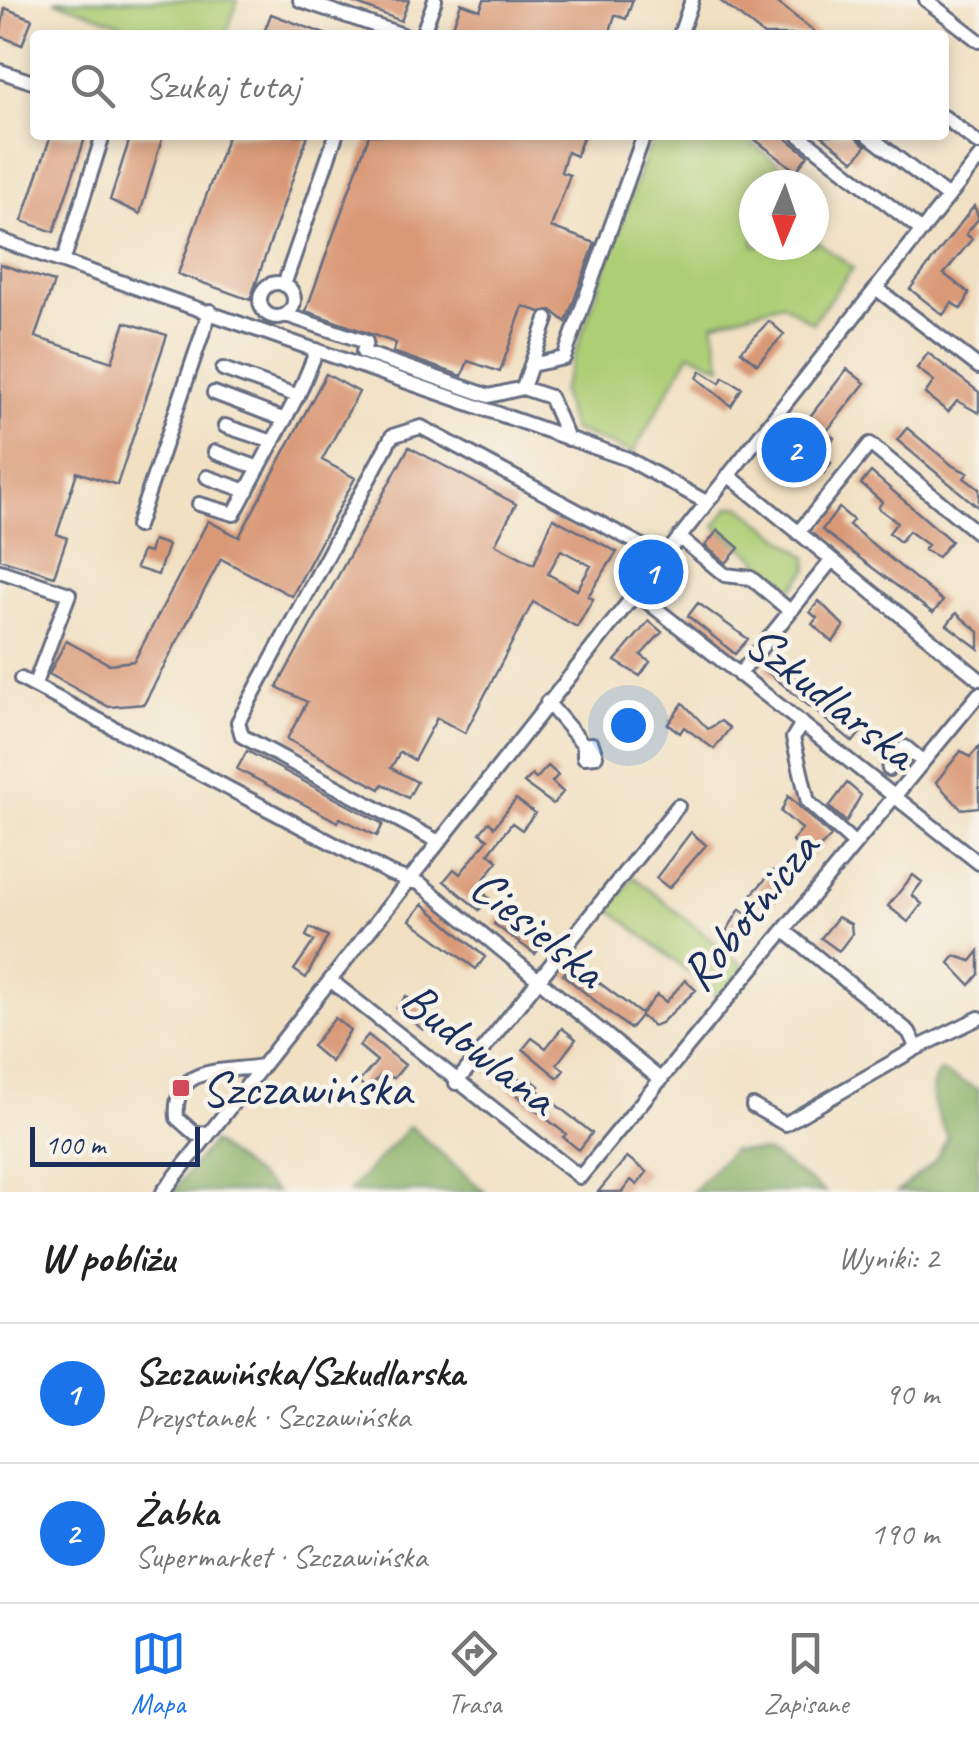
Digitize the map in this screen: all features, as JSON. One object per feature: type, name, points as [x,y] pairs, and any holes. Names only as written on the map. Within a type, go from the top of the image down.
[{"type":"street","points":[[300,0],[373,30]]},
{"type":"street","points":[[424,30],[435,0]]},
{"type":"street","points":[[682,30],[692,0]]},
{"type":"street","points":[[926,0],[979,41]]},
{"type":"street","points":[[0,71],[30,81]]},
{"type":"street","points":[[949,120],[979,144]]},
{"type":"street","points":[[63,262],[101,140]]},
{"type":"street","points":[[284,285],[334,140]]},
{"type":"street","points":[[531,365],[564,358],[642,140]]},
{"type":"street","points":[[805,140],[922,231]]},
{"type":"street","points":[[874,140],[948,197]]},
{"type":"street","points":[[163,1192],[979,158]]},
{"type":"street","points":[[0,240],[628,460],[706,502]]},
{"type":"street","points":[[284,285],[294,299],[286,315]]},
{"type":"street","points":[[284,285],[268,286],[260,299],[262,310],[270,316],[286,315],[366,342],[363,352],[489,396],[523,388],[550,397],[568,438]]},
{"type":"street","points":[[876,289],[979,366]]},
{"type":"street","points":[[137,526],[210,311]]},
{"type":"street","points":[[523,388],[547,320]]},
{"type":"street","points":[[200,504],[234,514],[298,396],[317,350]]},
{"type":"street","points":[[223,369],[298,396]]},
{"type":"street","points":[[214,393],[285,420]]},
{"type":"street","points":[[225,426],[273,442]]},
{"type":"street","points":[[439,842],[242,736],[238,722],[392,436],[421,426],[663,557]]},
{"type":"street","points":[[798,533],[870,444],[979,534]]},
{"type":"street","points":[[215,452],[260,468]]},
{"type":"street","points":[[728,475],[979,679]]},
{"type":"street","points":[[207,478],[247,490]]},
{"type":"street","points":[[679,536],[725,575],[750,578],[790,611]]},
{"type":"street","points":[[739,675],[830,560]]},
{"type":"street","name":"Ciesielska","points":[[0,571],[69,594],[27,682],[389,873],[409,879],[538,978],[661,1080]]},
{"type":"street","name":"Szkudlarska","points":[[635,592],[979,863]]},
{"type":"street","name":"Robotnicza","points":[[579,1185],[979,694]]},
{"type":"street","points":[[547,702],[565,717],[584,745]]},
{"type":"street","points":[[802,723],[793,738],[808,802],[855,844]]},
{"type":"street","points":[[889,769],[905,748],[922,761]]},
{"type":"street","points":[[456,1083],[678,806]]},
{"type":"street","points":[[786,932],[909,1032],[917,1048]]},
{"type":"street","name":"Budowlana","points":[[330,980],[579,1185]]},
{"type":"street","points":[[754,1106],[785,1124],[917,1048],[979,1018]]},
{"type":"street","points":[[209,1133],[195,1134],[176,1118],[178,1096],[185,1082],[210,1071],[262,1066]]},
{"type":"green space","points":[[54,0],[238,0],[228,30],[139,30]]},
{"type":"green space","points":[[651,140],[747,140],[786,170],[739,170],[739,260],[829,260],[829,250],[853,268],[812,323],[782,303],[713,323],[722,367],[690,353],[633,453],[572,430],[561,392]]},
{"type":"green space","points":[[740,506],[807,557],[808,569],[785,598],[753,572],[760,561],[715,526],[729,507]]},
{"type":"green space","points":[[634,877],[746,968],[721,999],[609,908]]},
{"type":"green space","points":[[940,1071],[979,1090],[979,1192],[897,1192],[933,1163],[948,1137],[932,1095]]},
{"type":"green space","points":[[410,1126],[485,1192],[348,1192]]},
{"type":"green space","points":[[212,1142],[277,1192],[172,1192]]},
{"type":"green space","points":[[732,1150],[767,1152],[825,1192],[692,1192]]},
{"type":"building","points":[[347,0],[409,0],[401,21]]},
{"type":"building","points":[[484,0],[633,0],[626,19],[615,15],[610,30],[452,30],[461,3],[480,10]]},
{"type":"building","points":[[719,0],[774,0],[813,30],[758,30]]},
{"type":"building","points":[[5,8],[32,19],[22,45],[0,36]]},
{"type":"building","points":[[271,14],[314,30],[265,30]]},
{"type":"building","points":[[49,140],[84,140],[54,232],[22,221]]},
{"type":"building","points":[[129,140],[162,140],[140,214],[110,200]]},
{"type":"building","points":[[226,140],[306,140],[250,300],[178,274]]},
{"type":"building","points":[[367,140],[582,140],[576,156],[567,152],[561,172],[570,175],[551,227],[595,243],[566,322],[551,310],[540,312],[523,306],[500,372],[468,361],[462,376],[393,352],[396,343],[306,311]]},
{"type":"building","points":[[756,140],[788,140],[808,155],[795,170]]},
{"type":"building","points":[[827,140],[859,140],[866,146],[854,161]]},
{"type":"building","points":[[974,206],[979,218],[966,234],[972,239],[944,274],[969,293],[961,309],[952,303],[943,315],[910,289]]},
{"type":"building","points":[[0,264],[54,282],[35,337],[112,362],[125,322],[167,335],[117,485],[77,472],[57,534],[67,538],[54,576],[0,559]]},
{"type":"building","points":[[769,321],[784,334],[757,364],[741,351]]},
{"type":"building","points":[[928,353],[979,392],[979,413],[957,401],[948,412],[925,394],[934,381],[917,368]]},
{"type":"building","points":[[847,369],[865,383],[826,432],[834,438],[821,455],[831,463],[824,473],[806,459],[794,473],[776,460]]},
{"type":"building","points":[[701,371],[720,383],[723,377],[742,388],[731,406],[697,378]]},
{"type":"building","points":[[326,374],[359,392],[322,460],[355,478],[292,596],[221,559],[144,704],[109,707],[49,674],[66,641],[109,664],[134,661],[208,521],[239,537]]},
{"type":"building","points":[[907,428],[953,466],[968,473],[964,478],[979,489],[979,508],[897,440]]},
{"type":"building","points":[[409,447],[516,504],[495,544],[534,564],[553,518],[617,552],[588,596],[593,599],[577,627],[533,602],[465,733],[437,718],[414,760],[400,752],[391,768],[417,782],[408,798],[383,784],[380,789],[287,739],[307,702],[277,687]],"holes":[[[561,550],[591,566],[577,590],[548,574]]]},
{"type":"building","points":[[871,472],[951,541],[938,557],[924,550],[928,545],[909,531],[900,542],[889,533],[897,522],[878,508],[882,502],[861,484]]},
{"type":"building","points":[[839,508],[853,520],[849,525],[943,601],[933,613],[822,530]]},
{"type":"building","points":[[718,530],[739,548],[726,563],[705,546]]},
{"type":"building","points":[[153,540],[168,545],[158,575],[136,568],[142,551],[149,553]]},
{"type":"building","points":[[819,601],[844,626],[833,642],[812,624],[817,618],[810,612]]},
{"type":"building","points":[[698,603],[748,639],[735,654],[688,616]]},
{"type":"building","points":[[956,613],[979,632],[979,649],[947,625]]},
{"type":"building","points":[[649,621],[662,632],[641,655],[650,662],[640,676],[615,661]]},
{"type":"building","points":[[775,656],[864,728],[853,742],[765,670]]},
{"type":"building","points":[[683,703],[708,729],[721,721],[730,728],[714,749],[684,727],[680,733],[668,724]]},
{"type":"building","points":[[979,747],[979,807],[961,809],[936,782],[961,751],[970,757]]},
{"type":"building","points":[[247,751],[383,824],[377,836],[340,818],[338,822],[237,769]]},
{"type":"building","points":[[548,766],[558,775],[552,782],[563,792],[553,804],[524,783],[532,775],[536,779]]},
{"type":"building","points":[[847,783],[861,795],[846,822],[829,807]]},
{"type":"building","points":[[788,796],[831,836],[811,857],[792,841],[802,829],[781,812]]},
{"type":"building","points":[[516,799],[535,813],[522,830],[512,823],[489,853],[498,861],[477,888],[489,898],[479,910],[444,881],[454,869],[460,874],[488,839],[480,833],[489,822],[494,827]]},
{"type":"building","points":[[691,832],[706,845],[669,888],[656,878]]},
{"type":"building","points":[[773,871],[789,885],[768,909],[751,895]]},
{"type":"building","points":[[913,875],[922,882],[912,895],[922,904],[908,922],[888,906]]},
{"type":"building","points":[[423,904],[485,957],[476,969],[410,920]]},
{"type":"building","points":[[740,909],[756,921],[736,944],[724,935]]},
{"type":"building","points":[[506,910],[547,939],[535,954],[494,924]]},
{"type":"building","points":[[838,917],[851,924],[852,934],[839,951],[821,938]]},
{"type":"building","points":[[310,928],[328,936],[306,978],[294,970],[314,941],[306,936]]},
{"type":"building","points":[[979,951],[979,974],[970,985],[949,963],[955,956],[971,961]]},
{"type":"building","points":[[576,958],[593,971],[589,975],[641,1014],[657,995],[666,1002],[685,980],[696,990],[661,1023],[653,1026],[641,1016],[630,1029],[563,975]]},
{"type":"building","points":[[406,996],[432,1018],[423,1030],[397,1008]]},
{"type":"building","points":[[335,1018],[350,1030],[331,1062],[312,1046]]},
{"type":"building","points":[[562,1028],[576,1039],[557,1064],[564,1070],[558,1078],[523,1049],[532,1038],[546,1048]]},
{"type":"building","points":[[368,1035],[405,1065],[394,1078],[381,1075],[368,1090],[359,1082],[377,1061],[359,1046]]},
{"type":"building","points":[[495,1060],[520,1080],[532,1080],[539,1086],[536,1089],[592,1133],[579,1150],[563,1137],[566,1134],[486,1071]]},
{"type":"building","points":[[627,1157],[647,1172],[637,1185],[631,1180],[622,1192],[598,1192]]},
{"type":"place","name":"Żabka","points":[[794,450]]},
{"type":"place","name":"Szczawińska/Szkudlarska","points":[[651,572]]},
{"type":"place","name":"Szczawińska","points":[[181,1088]]}]
